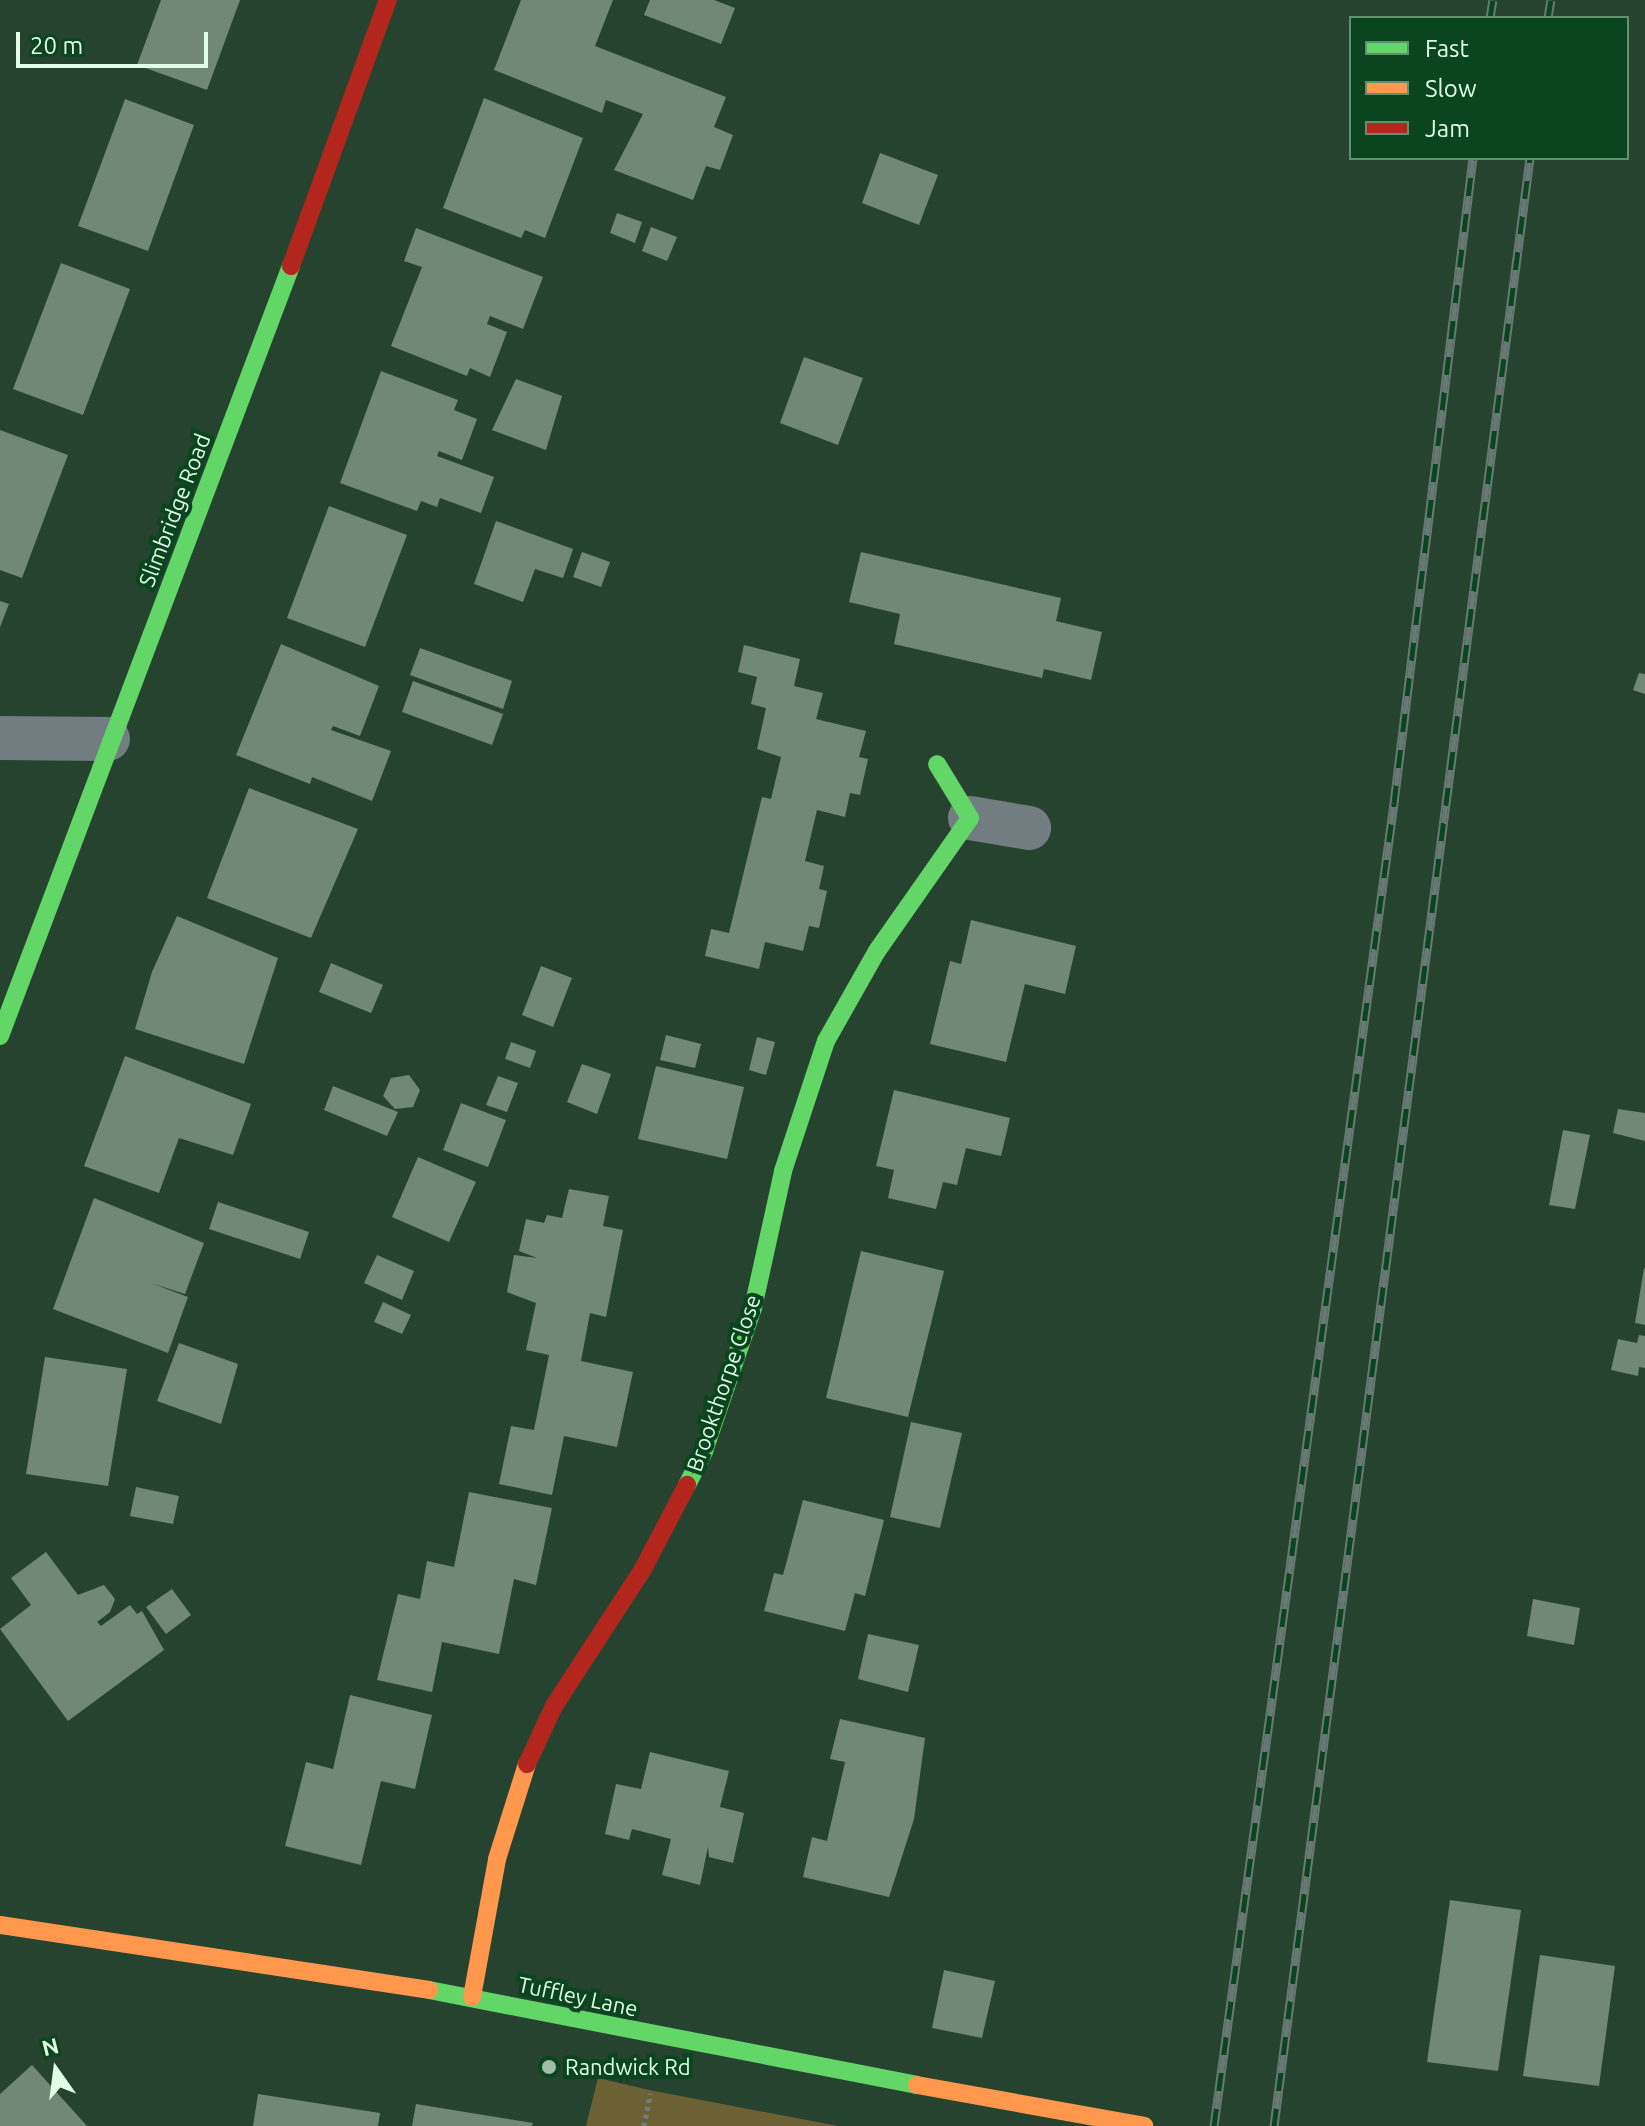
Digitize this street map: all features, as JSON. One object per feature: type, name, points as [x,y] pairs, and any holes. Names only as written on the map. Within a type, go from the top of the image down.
[{"type":"street","name":"Slimbridge Road","points":[[0,1036],[108,739],[196,524],[388,0]]},
{"type":"street","points":[[0,738],[108,739]]},
{"type":"street","points":[[937,764],[970,818],[1029,828]]},
{"type":"street","name":"Brookthorpe Close","points":[[472,1997],[497,1859],[518,1783],[554,1706],[643,1569],[704,1451],[753,1308],[783,1171],[826,1041],[877,951],[970,818]]},
{"type":"street","name":"Tuffley Lane","points":[[0,1925],[472,1997],[661,2038],[1144,2126]]},
{"type":"shaded area","points":[[598,2078],[649,2090],[838,2126],[586,2126]]},
{"type":"building","points":[[161,0],[240,0],[207,90],[137,65]]},
{"type":"building","points":[[521,0],[613,0],[595,46],[726,97],[714,127],[733,135],[720,170],[706,166],[693,200],[614,170],[643,114],[606,100],[602,113],[494,70]]},
{"type":"building","points":[[650,0],[714,0],[735,8],[721,44],[644,15]]},
{"type":"building","points":[[484,98],[583,138],[545,238],[525,230],[521,238],[443,208]]},
{"type":"building","points":[[125,99],[194,125],[148,251],[78,226]]},
{"type":"building","points":[[880,153],[938,175],[919,225],[862,203]]},
{"type":"building","points":[[617,213],[642,222],[635,243],[610,233]]},
{"type":"building","points":[[651,227],[677,237],[667,261],[642,251]]},
{"type":"building","points":[[416,228],[543,277],[523,329],[490,316],[487,324],[507,332],[490,377],[470,368],[467,376],[391,346],[422,267],[404,261]]},
{"type":"building","points":[[61,263],[130,289],[83,415],[13,389]]},
{"type":"building","points":[[804,357],[863,378],[838,445],[780,423]]},
{"type":"building","points":[[381,371],[458,400],[454,410],[477,419],[462,460],[439,451],[437,456],[494,477],[481,513],[440,498],[437,507],[421,501],[417,511],[340,483]]},
{"type":"building","points":[[516,379],[562,396],[546,450],[492,430]]},
{"type":"building","points":[[0,430],[68,455],[22,578],[0,570]]},
{"type":"building","points":[[329,506],[407,535],[365,647],[287,618]]},
{"type":"building","points":[[496,521],[573,549],[563,578],[535,569],[523,602],[474,584]]},
{"type":"building","points":[[582,552],[610,562],[601,587],[573,577]]},
{"type":"building","points":[[861,552],[1061,598],[1056,621],[1102,632],[1091,680],[1044,669],[1042,678],[894,644],[900,614],[849,602]]},
{"type":"building","points":[[0,601],[9,604],[0,627]]},
{"type":"building","points":[[281,644],[379,686],[360,736],[333,726],[331,730],[391,751],[372,801],[312,777],[310,784],[236,755]]},
{"type":"building","points":[[744,645],[800,659],[794,686],[823,693],[816,719],[866,731],[859,757],[868,759],[860,795],[850,793],[845,817],[817,810],[805,861],[824,866],[819,889],[827,891],[819,928],[809,926],[803,951],[765,942],[759,969],[705,956],[711,929],[729,933],[762,797],[771,799],[781,757],[757,749],[766,708],[751,704],[757,677],[738,672]]},
{"type":"building","points":[[420,648],[512,681],[503,709],[410,675]]},
{"type":"building","points":[[1639,673],[1645,674],[1645,694],[1633,690]]},
{"type":"building","points":[[413,681],[503,714],[492,745],[402,712]]},
{"type":"building","points":[[249,788],[358,829],[311,938],[207,898]]},
{"type":"building","points":[[177,916],[278,958],[244,1064],[135,1029],[152,972]]},
{"type":"building","points":[[971,920],[1076,946],[1065,994],[1025,984],[1006,1062],[930,1044],[950,961],[961,964]]},
{"type":"building","points":[[331,963],[383,985],[371,1013],[319,992]]},
{"type":"building","points":[[541,966],[572,978],[553,1027],[522,1015]]},
{"type":"building","points":[[666,1035],[701,1044],[695,1068],[660,1060]]},
{"type":"building","points":[[757,1037],[775,1042],[766,1075],[749,1070]]},
{"type":"building","points":[[511,1042],[536,1051],[530,1068],[505,1059]]},
{"type":"building","points":[[125,1056],[251,1104],[233,1155],[179,1138],[159,1193],[84,1166]]},
{"type":"building","points":[[582,1064],[611,1074],[597,1114],[567,1102]]},
{"type":"building","points":[[656,1066],[744,1087],[727,1159],[638,1139]]},
{"type":"building","points":[[409,1075],[420,1090],[413,1107],[395,1109],[383,1096],[391,1078]]},
{"type":"building","points":[[498,1076],[518,1083],[507,1112],[486,1105]]},
{"type":"building","points":[[333,1086],[398,1112],[387,1136],[324,1110]]},
{"type":"building","points":[[894,1090],[1010,1118],[1001,1156],[966,1148],[957,1185],[943,1182],[936,1209],[888,1198],[894,1170],[876,1166]]},
{"type":"building","points":[[461,1103],[506,1120],[488,1167],[443,1150]]},
{"type":"building","points":[[1618,1109],[1645,1113],[1645,1141],[1613,1133]]},
{"type":"building","points":[[1563,1130],[1590,1135],[1575,1209],[1549,1205]]},
{"type":"building","points":[[418,1157],[476,1182],[449,1242],[392,1217]]},
{"type":"building","points":[[569,1189],[609,1196],[603,1226],[623,1230],[606,1317],[590,1313],[581,1361],[633,1372],[617,1447],[564,1436],[552,1495],[499,1484],[511,1426],[534,1430],[549,1355],[526,1350],[536,1303],[507,1292],[514,1255],[537,1258],[519,1251],[526,1219],[544,1223],[547,1215],[562,1218]]},
{"type":"building","points":[[94,1198],[204,1243],[185,1294],[151,1283],[188,1297],[168,1353],[53,1309]]},
{"type":"building","points":[[218,1202],[309,1232],[300,1259],[209,1229]]},
{"type":"building","points":[[861,1251],[944,1271],[908,1417],[826,1398]]},
{"type":"building","points":[[377,1255],[414,1271],[402,1300],[364,1283]]},
{"type":"building","points":[[1645,1268],[1645,1325],[1635,1323]]},
{"type":"building","points":[[383,1302],[411,1315],[402,1334],[374,1322]]},
{"type":"building","points":[[1639,1335],[1645,1336],[1645,1368],[1639,1367],[1638,1376],[1611,1370],[1618,1339],[1637,1343]]},
{"type":"building","points":[[179,1343],[238,1364],[221,1424],[157,1401]]},
{"type":"building","points":[[45,1357],[127,1369],[108,1486],[26,1474]]},
{"type":"building","points":[[911,1422],[962,1433],[940,1528],[890,1517]]},
{"type":"building","points":[[136,1487],[179,1496],[173,1524],[130,1516]]},
{"type":"building","points":[[469,1492],[552,1508],[536,1585],[514,1579],[499,1654],[442,1642],[432,1692],[377,1680],[398,1594],[420,1599],[427,1561],[454,1567]]},
{"type":"building","points":[[803,1500],[884,1520],[865,1596],[855,1593],[845,1631],[764,1611],[774,1573],[783,1575]]},
{"type":"building","points":[[46,1552],[78,1595],[104,1585],[115,1599],[110,1612],[97,1622],[101,1626],[130,1605],[137,1614],[142,1611],[164,1650],[68,1721],[0,1629],[31,1605],[11,1578]]},
{"type":"building","points":[[172,1589],[191,1615],[166,1634],[146,1607]]},
{"type":"building","points":[[1533,1599],[1580,1608],[1574,1645],[1527,1636]]},
{"type":"building","points":[[868,1634],[919,1645],[908,1692],[858,1679]]},
{"type":"building","points":[[350,1695],[432,1715],[415,1789],[381,1781],[361,1865],[285,1846],[306,1762],[333,1769]]},
{"type":"building","points":[[840,1719],[925,1738],[914,1819],[889,1897],[803,1877],[812,1837],[827,1841],[845,1762],[830,1759]]},
{"type":"building","points":[[650,1752],[729,1771],[720,1807],[744,1813],[733,1863],[709,1857],[708,1847],[700,1885],[662,1875],[671,1839],[632,1829],[629,1840],[605,1834],[616,1784],[641,1789]]},
{"type":"building","points":[[1450,1900],[1521,1910],[1498,2071],[1427,2062]]},
{"type":"building","points":[[1540,1955],[1615,1966],[1599,2086],[1523,2076]]},
{"type":"building","points":[[944,1970],[995,1981],[982,2038],[932,2028]]},
{"type":"building","points":[[32,2065],[87,2126],[0,2126],[0,2094]]},
{"type":"building","points":[[258,2094],[380,2113],[378,2126],[253,2126]]},
{"type":"building","points":[[416,2104],[533,2123],[532,2126],[412,2126]]},
{"type":"railway","points":[[1490,16],[1493,0]]},
{"type":"railway","points":[[1548,16],[1551,0]]},
{"type":"railway","points":[[1214,2126],[1394,803],[1473,160]]},
{"type":"railway","points":[[1274,2126],[1530,160]]},
{"type":"traffic: fast","points":[[0,1036],[291,266]]},
{"type":"traffic: fast","points":[[687,1485],[704,1451],[753,1308],[783,1171],[826,1041],[877,951],[970,818],[937,764]]},
{"type":"traffic: fast","points":[[429,1990],[917,2085]]},
{"type":"traffic: slow","points":[[472,1997],[497,1859],[527,1764]]},
{"type":"traffic: slow","points":[[0,1925],[429,1990]]},
{"type":"traffic: slow","points":[[917,2085],[1144,2126]]},
{"type":"traffic: jam","points":[[291,266],[388,0]]},
{"type":"traffic: jam","points":[[527,1764],[554,1706],[643,1569],[687,1485]]},
{"type":"place","name":"Randwick Rd","points":[[549,2067]]}]
